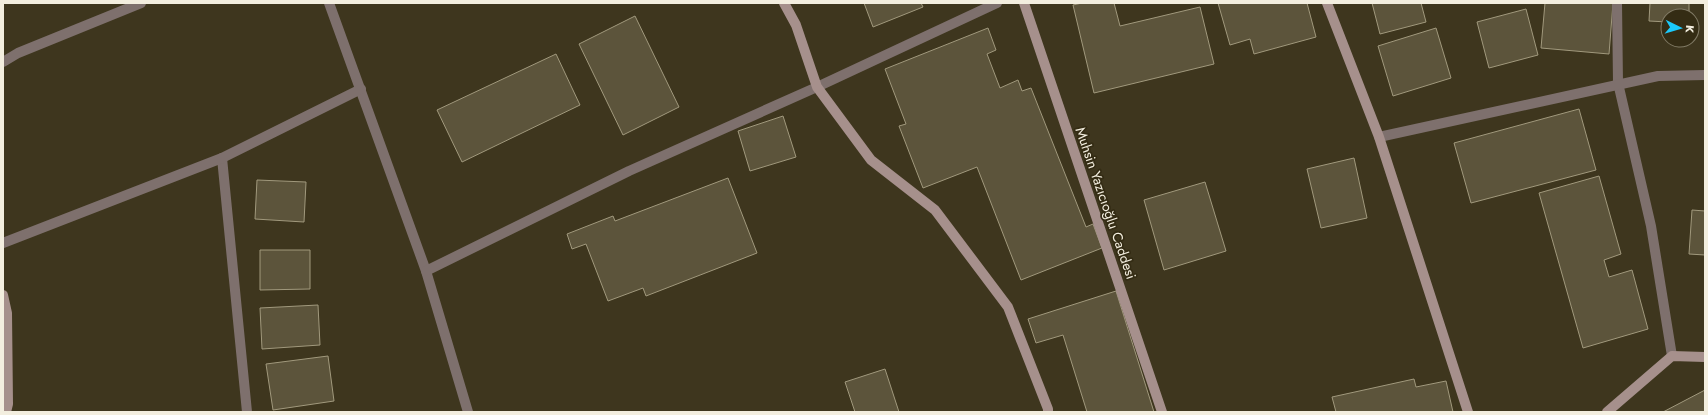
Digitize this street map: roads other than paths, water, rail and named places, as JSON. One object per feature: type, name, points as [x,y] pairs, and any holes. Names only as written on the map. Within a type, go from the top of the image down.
[{"type":"street","points":[[3,62],[18,53],[141,3]]},
{"type":"street","points":[[329,3],[426,271],[468,412]]},
{"type":"street","points":[[784,3],[796,25],[817,87],[871,160],[934,210],[1008,307],[1048,412]]},
{"type":"street","points":[[426,271],[629,171],[817,87],[997,3]]},
{"type":"street","name":"Muhsin Yazıcıoğlu Caddesi","points":[[1024,3],[1162,412]]},
{"type":"street","points":[[1327,3],[1379,137],[1468,412]]},
{"type":"street","points":[[1617,3],[1618,83],[1651,226],[1672,356]]},
{"type":"street","points":[[1379,137],[1618,83],[1658,76],[1705,75]]},
{"type":"street","points":[[3,243],[222,158],[361,89]]},
{"type":"street","points":[[222,158],[247,412]]},
{"type":"street","points":[[3,295],[7,321],[8,404],[6,412]]},
{"type":"street","points":[[1607,412],[1672,356],[1705,357]]}]
